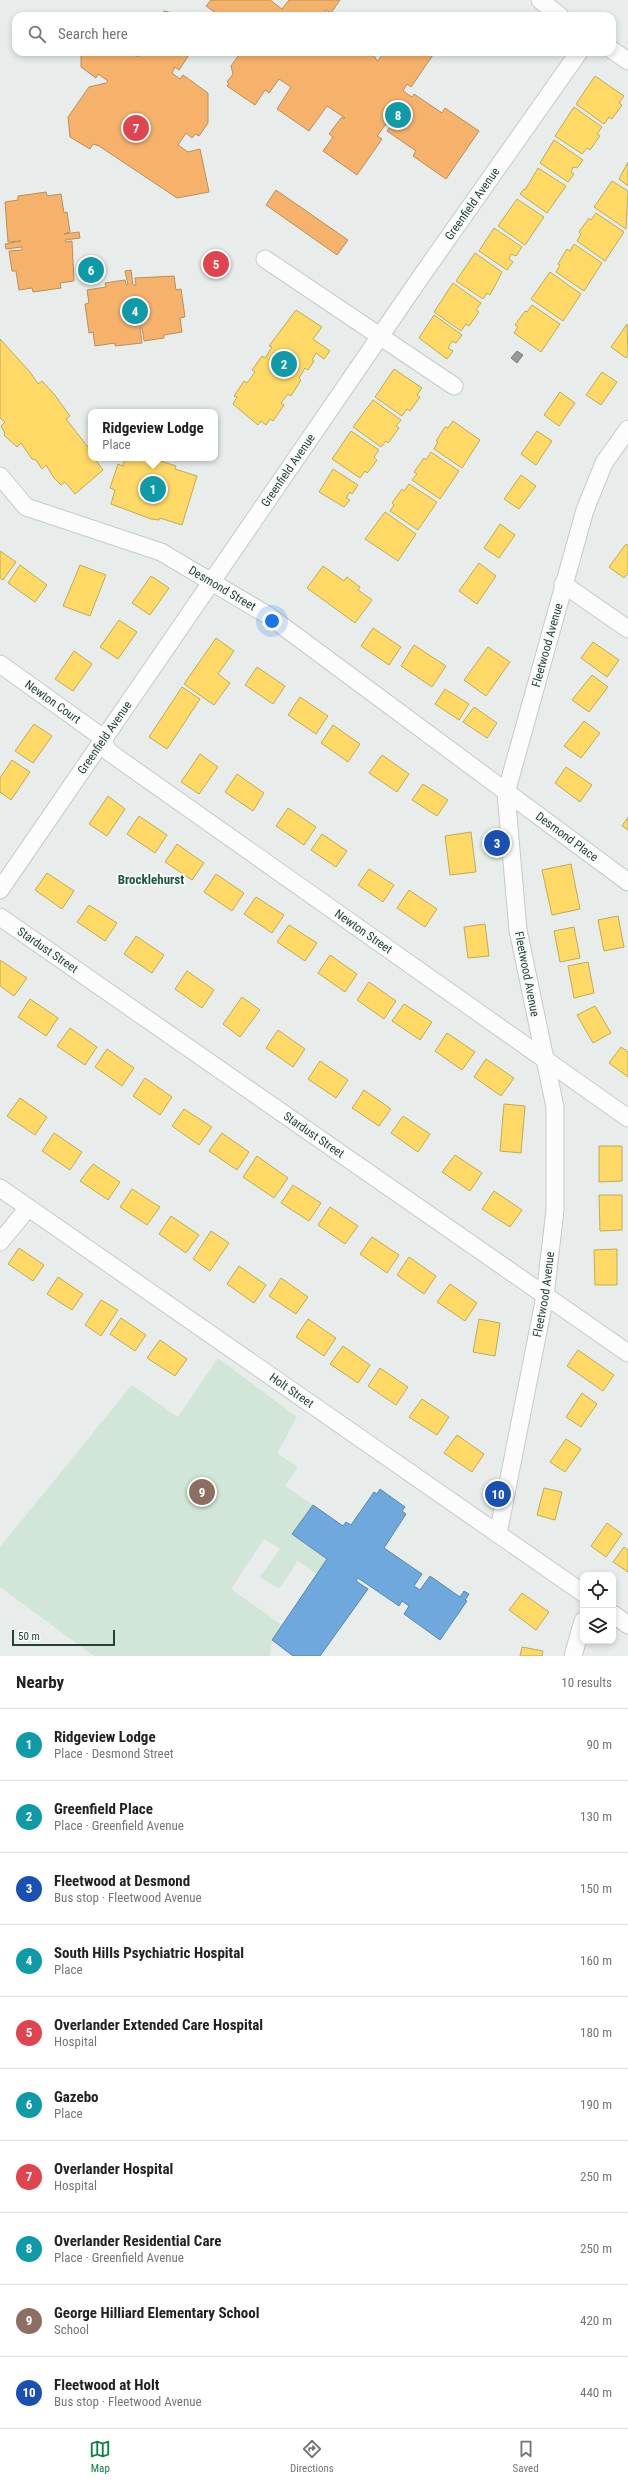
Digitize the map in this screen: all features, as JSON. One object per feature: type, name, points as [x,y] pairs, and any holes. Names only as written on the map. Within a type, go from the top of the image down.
[{"type":"street","points":[[540,0],[555,12]]},
{"type":"street","points":[[616,53],[628,61]]},
{"type":"street","name":"Greenfield Avenue","points":[[0,890],[380,337],[576,56]]},
{"type":"street","points":[[265,259],[454,386]]},
{"type":"street","name":"Fleetwood Avenue","points":[[498,1534],[545,1296],[555,1210],[555,1107],[518,930],[506,793],[563,584],[586,510],[604,463],[628,429]]},
{"type":"street","name":"Desmond Street","points":[[0,476],[26,507],[161,552],[269,616],[506,793]]},
{"type":"street","points":[[563,584],[628,629]]},
{"type":"street","name":"Newton Court","points":[[0,664],[99,735],[103,742]]},
{"type":"street","name":"Newton Street","points":[[103,742],[109,752],[628,1118]]},
{"type":"street","name":"Desmond Place","points":[[506,793],[628,882]]},
{"type":"street","name":"Stardust Street","points":[[0,917],[628,1353]]},
{"type":"street","name":"Holt Street","points":[[0,1188],[580,1591]]},
{"type":"street","points":[[0,1242],[28,1208]]},
{"type":"street","points":[[616,1616],[628,1625]]},
{"type":"street","points":[[573,1656],[580,1632]]},
{"type":"green space","points":[[218,1358],[297,1417],[277,1453],[298,1467],[285,1486],[313,1505],[292,1534],[327,1559],[317,1574],[298,1561],[279,1589],[260,1577],[280,1549],[264,1539],[231,1589],[282,1625],[272,1640],[270,1656],[94,1656],[0,1587],[0,1547],[132,1385],[178,1417]]},
{"type":"building: Homes","points":[[595,76],[624,96],[619,103],[622,105],[612,119],[609,117],[604,124],[576,104]]},
{"type":"building: Homes","points":[[574,107],[602,127],[597,134],[600,136],[590,150],[587,148],[582,154],[555,136]]},
{"type":"building: Homes","points":[[554,140],[583,160],[577,168],[573,167],[571,172],[574,174],[568,182],[540,163]]},
{"type":"building: Homes","points":[[628,162],[628,186],[619,179]]},
{"type":"building: Homes","points":[[538,168],[566,186],[547,213],[520,194],[524,189],[525,190]]},
{"type":"building: Homes","points":[[612,181],[628,191],[626,229],[594,207]]},
{"type":"building: Homes","points":[[517,199],[544,217],[525,245],[498,226]]},
{"type":"building: Homes","points":[[596,213],[624,232],[605,261],[577,241],[581,234],[579,232],[589,218],[591,220]]},
{"type":"building: Homes","points":[[494,228],[522,247],[516,256],[511,254],[509,259],[513,262],[507,270],[479,251]]},
{"type":"building: Homes","points":[[574,244],[602,263],[584,291],[556,272],[560,265],[558,264],[567,249],[570,251]]},
{"type":"building: Homes","points":[[475,253],[502,272],[490,295],[487,293],[483,299],[456,281]]},
{"type":"building: Homes","points":[[550,272],[581,294],[563,321],[531,299]]},
{"type":"building: Homes","points":[[453,283],[481,303],[476,310],[479,312],[469,326],[466,324],[461,331],[434,312]]},
{"type":"building: Homes","points":[[532,305],[560,324],[541,352],[514,333],[518,327],[515,325],[525,311],[527,312]]},
{"type":"building: Homes","points":[[296,310],[322,327],[313,339],[330,351],[324,359],[316,353],[312,360],[314,361],[308,370],[305,368],[299,378],[301,380],[291,396],[288,394],[281,403],[284,405],[273,421],[270,419],[266,425],[261,421],[258,425],[233,404],[237,397],[234,396],[244,381],[247,383],[255,372],[252,370],[262,356],[265,358],[272,347],[269,346]]},
{"type":"building: Homes","points":[[434,315],[462,335],[456,343],[452,341],[448,348],[453,351],[447,359],[419,338]]},
{"type":"building: Homes","points":[[627,324],[628,355],[626,358],[611,347]]},
{"type":"building: Homes","points":[[0,339],[30,372],[38,384],[42,381],[54,394],[70,416],[66,419],[88,447],[88,461],[96,461],[103,470],[75,494],[65,482],[61,485],[54,478],[46,465],[42,469],[36,460],[32,459],[21,443],[17,447],[4,435],[5,433],[1,426],[5,422],[0,418]]},
{"type":"building: Homes","points":[[394,369],[422,388],[417,395],[420,397],[410,411],[407,409],[402,416],[375,397]]},
{"type":"building: Homes","points":[[602,372],[617,382],[601,405],[586,395]]},
{"type":"building: Homes","points":[[560,392],[575,403],[559,426],[544,415]]},
{"type":"building: Homes","points":[[373,400],[401,420],[396,426],[399,428],[388,443],[386,441],[381,447],[353,427]]},
{"type":"building: Homes","points":[[453,421],[480,440],[462,468],[434,449],[438,442],[436,441],[445,427],[448,428]]},
{"type":"building: Homes","points":[[351,431],[379,450],[374,457],[377,460],[367,473],[365,471],[360,478],[332,459]]},
{"type":"building: Homes","points":[[537,431],[552,441],[536,465],[521,454]]},
{"type":"building: Homes","points":[[431,452],[459,471],[440,499],[412,480],[417,474],[414,472],[424,458],[426,460]]},
{"type":"building: Homes","points":[[124,461],[161,461],[176,466],[175,469],[197,476],[182,525],[160,518],[159,520],[151,519],[111,504],[115,490],[110,488],[118,464],[123,466]]},
{"type":"building: Homes","points":[[333,469],[358,485],[352,494],[350,492],[346,498],[350,500],[344,507],[319,492]]},
{"type":"building: Homes","points":[[521,475],[536,486],[519,509],[504,499]]},
{"type":"building: Homes","points":[[409,484],[437,502],[418,530],[390,511],[394,505],[392,503],[402,489],[404,491]]},
{"type":"building: Homes","points":[[385,512],[416,534],[398,561],[365,539]]},
{"type":"building: Homes","points":[[500,524],[515,535],[499,558],[484,548]]},
{"type":"building: Homes","points":[[626,544],[628,546],[628,573],[624,578],[609,567]]},
{"type":"building: Homes","points":[[0,551],[16,562],[3,580],[0,578]]},
{"type":"building: Homes","points":[[479,563],[496,576],[477,604],[459,591]]},
{"type":"building: Homes","points":[[20,565],[47,585],[35,602],[8,583]]},
{"type":"building: Homes","points":[[80,565],[106,575],[90,616],[63,606]]},
{"type":"building: Homes","points":[[323,566],[344,581],[347,577],[360,587],[358,590],[372,600],[355,623],[307,588]]},
{"type":"building: Homes","points":[[151,576],[169,588],[150,615],[132,603]]},
{"type":"building: Homes","points":[[119,620],[137,632],[118,659],[100,647]]},
{"type":"building: Homes","points":[[373,628],[401,647],[389,665],[361,646]]},
{"type":"building: Homes","points":[[216,638],[234,651],[218,674],[230,683],[214,705],[184,684]]},
{"type":"building: Homes","points":[[593,642],[619,660],[607,677],[581,658]]},
{"type":"building: Homes","points":[[414,645],[446,666],[432,687],[401,666]]},
{"type":"building: Homes","points":[[488,647],[510,662],[486,696],[464,680]]},
{"type":"building: Homes","points":[[74,651],[92,664],[73,691],[55,679]]},
{"type":"building: Homes","points":[[257,667],[285,686],[273,704],[245,685]]},
{"type":"building: Homes","points":[[592,675],[608,687],[589,712],[572,700]]},
{"type":"building: Homes","points":[[182,687],[200,699],[167,749],[149,737]]},
{"type":"building: Homes","points":[[445,689],[469,704],[459,720],[435,704]]},
{"type":"building: Homes","points":[[300,697],[328,716],[316,734],[288,715]]},
{"type":"building: Homes","points":[[474,707],[497,723],[487,738],[463,722]]},
{"type":"building: Homes","points":[[584,721],[600,733],[581,758],[564,746]]},
{"type":"building: Homes","points":[[34,724],[52,736],[33,763],[15,751]]},
{"type":"building: Homes","points":[[333,725],[360,744],[348,762],[321,743]]},
{"type":"building: Homes","points":[[200,754],[218,767],[199,794],[181,782]]},
{"type":"building: Homes","points":[[382,755],[409,774],[397,792],[369,773]]},
{"type":"building: Homes","points":[[12,760],[30,772],[11,800],[0,792],[0,778]]},
{"type":"building: Homes","points":[[566,767],[592,785],[580,802],[555,783]]},
{"type":"building: Homes","points":[[237,774],[264,793],[253,811],[225,792]]},
{"type":"building: Homes","points":[[423,784],[448,800],[437,816],[412,800]]},
{"type":"building: Homes","points":[[108,796],[125,809],[107,836],[89,824]]},
{"type":"building: Homes","points":[[288,808],[316,827],[304,845],[276,826]]},
{"type":"building: Homes","points":[[139,816],[167,835],[155,853],[127,834]]},
{"type":"building: Homes","points":[[628,817],[628,830],[622,826]]},
{"type":"building: Homes","points":[[471,832],[476,872],[450,875],[445,836]]},
{"type":"building: Homes","points":[[322,834],[347,851],[336,867],[311,850]]},
{"type":"building: Homes","points":[[177,844],[204,863],[192,880],[165,862]]},
{"type":"building: Homes","points":[[571,864],[580,909],[552,915],[542,870]]},
{"type":"building: Homes","points":[[369,869],[394,885],[383,902],[358,885]]},
{"type":"building: Homes","points":[[47,873],[74,891],[62,909],[35,890]]},
{"type":"building: Homes","points":[[216,874],[244,893],[232,911],[204,892]]},
{"type":"building: Homes","points":[[409,890],[437,909],[425,927],[397,908]]},
{"type":"building: Homes","points":[[256,897],[284,915],[272,933],[244,914]]},
{"type":"building: Homes","points":[[89,905],[117,923],[105,941],[77,922]]},
{"type":"building: Homes","points":[[618,916],[624,947],[604,951],[598,920]]},
{"type":"building: Homes","points":[[485,924],[489,956],[468,958],[464,927]]},
{"type":"building: Homes","points":[[289,925],[317,943],[305,961],[277,942]]},
{"type":"building: Homes","points":[[574,927],[580,958],[560,962],[554,931]]},
{"type":"building: Homes","points":[[136,936],[164,955],[152,973],[124,954]]},
{"type":"building: Homes","points":[[330,955],[357,974],[345,992],[318,973]]},
{"type":"building: Homes","points":[[0,960],[27,978],[14,996],[0,986]]},
{"type":"building: Homes","points":[[588,962],[594,993],[574,998],[568,966]]},
{"type":"building: Homes","points":[[187,971],[214,990],[202,1008],[175,989]]},
{"type":"building: Homes","points":[[369,982],[396,1001],[384,1019],[357,1000]]},
{"type":"building: Homes","points":[[242,997],[260,1010],[240,1037],[223,1024]]},
{"type":"building: Homes","points":[[30,999],[58,1018],[46,1036],[18,1017]]},
{"type":"building: Homes","points":[[404,1004],[432,1022],[420,1040],[392,1021]]},
{"type":"building: Homes","points":[[595,1006],[611,1033],[593,1043],[577,1015]]},
{"type":"building: Homes","points":[[70,1028],[97,1047],[85,1065],[57,1046]]},
{"type":"building: Homes","points":[[278,1030],[305,1049],[293,1067],[266,1048]]},
{"type":"building: Homes","points":[[447,1033],[475,1052],[462,1070],[435,1051]]},
{"type":"building: Homes","points":[[621,1047],[628,1052],[628,1077],[609,1063]]},
{"type":"building: Homes","points":[[107,1049],[134,1068],[122,1086],[95,1067]]},
{"type":"building: Homes","points":[[486,1059],[514,1078],[501,1096],[474,1077]]},
{"type":"building: Homes","points":[[320,1061],[348,1080],[336,1098],[308,1079]]},
{"type":"building: Homes","points":[[145,1078],[172,1097],[160,1115],[133,1096]]},
{"type":"building: Homes","points":[[364,1090],[391,1109],[379,1126],[352,1108]]},
{"type":"building: Homes","points":[[20,1098],[47,1117],[35,1135],[7,1116]]},
{"type":"building: Homes","points":[[504,1104],[525,1106],[521,1153],[500,1151]]},
{"type":"building: Homes","points":[[184,1109],[212,1127],[199,1145],[172,1126]]},
{"type":"building: Homes","points":[[403,1116],[430,1134],[418,1152],[391,1133]]},
{"type":"building: Homes","points":[[54,1133],[82,1152],[70,1170],[42,1151]]},
{"type":"building: Homes","points":[[222,1133],[249,1152],[237,1170],[209,1151]]},
{"type":"building: Homes","points":[[599,1146],[622,1146],[622,1181],[599,1182]]},
{"type":"building: Homes","points":[[455,1155],[482,1173],[470,1191],[442,1172]]},
{"type":"building: Homes","points":[[257,1156],[288,1178],[274,1198],[243,1177]]},
{"type":"building: Homes","points":[[93,1164],[120,1182],[108,1200],[80,1181]]},
{"type":"building: Homes","points":[[293,1185],[321,1203],[309,1221],[281,1203]]},
{"type":"building: Homes","points":[[132,1189],[160,1207],[147,1225],[120,1207]]},
{"type":"building: Homes","points":[[494,1191],[522,1210],[510,1227],[482,1209]]},
{"type":"building: Homes","points":[[599,1195],[622,1195],[622,1230],[600,1231]]},
{"type":"building: Homes","points":[[330,1207],[358,1226],[345,1244],[318,1225]]},
{"type":"building: Homes","points":[[171,1216],[199,1235],[186,1253],[159,1234]]},
{"type":"building: Homes","points":[[211,1231],[229,1243],[210,1271],[193,1259]]},
{"type":"building: Homes","points":[[372,1237],[399,1255],[387,1273],[360,1254]]},
{"type":"building: Homes","points":[[19,1248],[44,1265],[33,1281],[8,1264]]},
{"type":"building: Homes","points":[[617,1249],[617,1285],[595,1285],[594,1250]]},
{"type":"building: Homes","points":[[409,1257],[436,1276],[424,1294],[397,1275]]},
{"type":"building: Homes","points":[[239,1266],[266,1285],[254,1303],[227,1284]]},
{"type":"building: Homes","points":[[58,1277],[83,1294],[72,1310],[47,1294]]},
{"type":"building: Homes","points":[[281,1278],[308,1297],[296,1314],[269,1296]]},
{"type":"building: Homes","points":[[450,1284],[477,1303],[465,1321],[437,1302]]},
{"type":"building: Homes","points":[[101,1300],[118,1310],[101,1336],[85,1325]]},
{"type":"building: Homes","points":[[121,1318],[146,1335],[135,1351],[110,1334]]},
{"type":"building: Homes","points":[[308,1319],[336,1338],[324,1356],[296,1337]]},
{"type":"building: Homes","points":[[479,1319],[500,1323],[495,1356],[473,1352]]},
{"type":"building: Homes","points":[[160,1340],[187,1359],[175,1376],[147,1358]]},
{"type":"building: Homes","points":[[343,1346],[370,1365],[358,1383],[330,1364]]},
{"type":"building: Homes","points":[[578,1350],[614,1375],[603,1391],[567,1366]]},
{"type":"building: Homes","points":[[380,1368],[408,1387],[396,1405],[368,1386]]},
{"type":"building: Homes","points":[[582,1393],[597,1404],[581,1427],[566,1417]]},
{"type":"building: Homes","points":[[422,1399],[449,1417],[437,1435],[409,1417]]},
{"type":"building: Homes","points":[[457,1435],[484,1454],[472,1472],[444,1453]]},
{"type":"building: Homes","points":[[566,1439],[581,1449],[565,1472],[550,1462]]},
{"type":"building: Homes","points":[[544,1488],[562,1492],[555,1520],[537,1515]]},
{"type":"building: Homes","points":[[607,1523],[622,1534],[606,1557],[591,1546]]},
{"type":"building: Homes","points":[[624,1547],[628,1550],[628,1572],[613,1562]]},
{"type":"building: Homes","points":[[522,1593],[549,1612],[536,1630],[509,1610]]},
{"type":"building: Homes","points":[[522,1647],[543,1651],[542,1656],[520,1656]]},
{"type":"building: Schools","points":[[380,1489],[405,1507],[402,1511],[406,1514],[384,1548],[422,1574],[414,1586],[420,1590],[430,1576],[460,1597],[464,1591],[469,1594],[465,1600],[467,1601],[440,1640],[404,1614],[409,1606],[402,1601],[399,1606],[358,1578],[356,1581],[368,1589],[320,1656],[293,1656],[272,1640],[327,1559],[292,1534],[313,1505],[343,1526],[346,1522],[351,1525],[374,1492],[377,1494]]},
{"type":"building: Health","points":[[211,0],[270,0],[282,9],[289,0],[340,0],[332,12],[326,10],[325,12],[214,12],[206,6]]},
{"type":"building: Health","points":[[81,56],[188,56],[179,70],[175,67],[172,73],[180,79],[183,75],[208,93],[208,123],[199,136],[195,134],[192,138],[186,133],[178,145],[188,152],[200,149],[209,192],[177,198],[99,146],[93,144],[90,149],[70,137],[68,117],[89,87],[106,83],[108,81],[98,74],[96,78],[81,67]]},
{"type":"building: Health","points":[[238,56],[375,56],[378,61],[381,56],[432,56],[411,87],[407,84],[403,91],[412,97],[414,94],[442,113],[445,108],[479,131],[446,179],[413,156],[416,151],[387,131],[390,127],[386,124],[377,136],[382,139],[357,175],[323,151],[333,137],[329,134],[341,118],[345,118],[327,106],[309,131],[277,109],[291,87],[279,79],[269,93],[265,90],[255,105],[227,86],[229,83],[227,82],[233,74],[231,66]]},
{"type":"building: Health","points":[[276,190],[348,240],[337,255],[266,205]]},
{"type":"building: Health","points":[[46,192],[47,196],[61,194],[64,213],[67,212],[70,232],[64,234],[79,232],[80,238],[65,240],[66,242],[72,241],[74,281],[60,283],[61,288],[33,292],[32,288],[19,290],[16,271],[12,271],[9,251],[22,250],[22,247],[6,249],[5,244],[21,241],[8,242],[5,202],[18,200],[18,196]]},
{"type":"building: Health","points":[[91,265],[96,269],[92,275],[86,271]]},
{"type":"building: Health","points":[[131,270],[133,285],[136,285],[135,278],[174,276],[176,290],[181,289],[185,317],[180,318],[182,332],[164,335],[164,338],[144,341],[142,328],[140,328],[142,343],[115,346],[115,343],[95,346],[93,332],[89,333],[85,304],[89,303],[87,290],[106,287],[105,283],[125,280],[126,285],[128,285],[125,271]]},
{"type":"building: Industry","points":[[517,351],[523,355],[517,363],[511,358]]},
{"type":"place","name":"Overlander Residential Care","points":[[398,115]]},
{"type":"place","name":"Overlander Hospital","points":[[136,128]]},
{"type":"place","name":"Overlander Extended Care Hospital","points":[[216,264]]},
{"type":"place","name":"Gazebo","points":[[91,270]]},
{"type":"place","name":"South Hills Psychiatric Hospital","points":[[135,311]]},
{"type":"place","name":"Greenfield Place","points":[[284,364]]},
{"type":"place","name":"Ridgeview Lodge","points":[[153,489]]},
{"type":"place","name":"Fleetwood at Desmond","points":[[497,843]]},
{"type":"place","name":"George Hilliard Elementary School","points":[[202,1492]]},
{"type":"place","name":"Fleetwood at Holt","points":[[498,1494]]},
{"type":"district","name":"Brocklehurst","points":[[151,879]]}]
